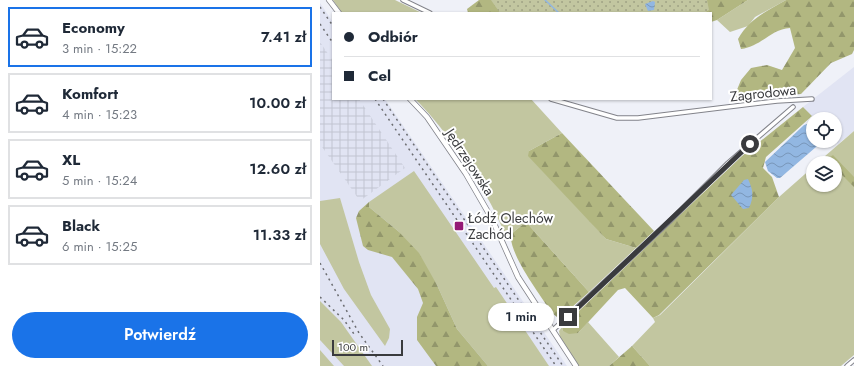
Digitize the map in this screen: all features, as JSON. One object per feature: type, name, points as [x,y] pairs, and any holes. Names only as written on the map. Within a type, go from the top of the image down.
[{"type":"street","points":[[329,0],[338,12]]},
{"type":"street","points":[[403,0],[428,12]]},
{"type":"street","name":"Zagrodowa","points":[[555,100],[617,118],[646,117],[777,101],[812,99]]},
{"type":"street","name":"Jędrzejowska","points":[[411,100],[427,117],[466,174],[492,219],[518,277],[576,366]]},
{"type":"street","points":[[552,330],[669,222],[728,163],[793,107]]},
{"type":"street","points":[[847,366],[854,360]]},
{"type":"shaded area","points":[[320,3],[332,21],[332,100],[386,100],[567,366],[320,366]]},
{"type":"shaded area","points":[[320,42],[332,60],[332,100],[360,100],[405,168],[360,201],[320,144]]},
{"type":"shaded area","points":[[854,67],[854,131],[842,141],[842,112],[808,112],[803,107]]},
{"type":"green space","points":[[333,0],[395,0],[420,12],[341,12]]},
{"type":"green space","points":[[479,0],[506,0],[504,12],[468,12],[467,9]]},
{"type":"green space","points":[[491,0],[707,0],[709,10],[706,12],[499,12]]},
{"type":"green space","points":[[621,0],[748,0],[712,22],[712,12],[606,12]]},
{"type":"green space","points":[[748,0],[786,0],[755,17],[748,26],[730,32],[717,20]]},
{"type":"green space","points":[[786,0],[854,0],[854,50],[852,54],[831,63],[801,94],[747,99],[734,97],[741,80],[751,68],[767,65],[782,70],[795,48],[790,28],[777,31],[755,45],[741,49],[738,39],[747,26],[753,21]]},
{"type":"green space","points":[[416,100],[532,100],[562,133],[529,151],[606,239],[636,248],[589,292],[526,222],[511,234],[510,240],[494,209],[464,160],[445,133]]},
{"type":"green space","points":[[803,107],[808,112],[806,112],[806,121],[766,157],[763,168],[772,177],[779,197],[659,315],[653,318],[625,288],[618,290],[578,333],[569,334],[563,331],[562,327],[742,156]]},
{"type":"green space","points":[[854,131],[854,355],[841,366],[650,366],[632,346],[655,322],[653,318],[660,315],[779,197],[806,173],[806,192],[842,192],[842,156],[825,156],[834,148],[842,148],[842,141]]},
{"type":"green space","points":[[562,133],[654,231],[636,248],[606,239],[528,156],[529,151]]},
{"type":"green space","points":[[842,164],[854,177],[854,187],[842,175]]},
{"type":"green space","points":[[414,171],[494,288],[496,287],[549,366],[488,366],[457,329],[437,285],[398,231],[369,207],[369,202]]},
{"type":"green space","points":[[340,198],[359,262],[371,295],[390,329],[389,338],[385,346],[344,289],[320,244],[320,201]]},
{"type":"green space","points":[[369,202],[369,207],[398,231],[419,253],[437,285],[457,329],[488,366],[436,366],[417,340],[417,317],[423,303],[418,289],[392,257],[368,250],[363,246],[356,218],[359,211]]},
{"type":"green space","points":[[526,222],[589,292],[562,316],[557,317],[552,313],[526,274],[511,242],[511,234]]},
{"type":"green space","points":[[320,301],[341,322],[372,366],[344,366],[320,340]]},
{"type":"green space","points":[[588,322],[619,357],[609,366],[579,366],[560,337],[559,331],[562,327],[563,331],[578,333]]},
{"type":"green space","points":[[632,346],[650,366],[609,366]]},
{"type":"green space","points":[[320,350],[334,366],[320,366]]},
{"type":"water","points":[[653,1],[655,2],[654,10],[648,11],[645,4]]},
{"type":"water","points":[[806,124],[806,148],[815,148],[780,178],[777,178],[768,171],[765,162]]},
{"type":"water","points":[[748,179],[752,190],[752,200],[749,208],[743,209],[731,195],[744,180]]},
{"type":"waterway","points":[[545,0],[558,12]]},
{"type":"railway","points":[[320,7],[332,25]]},
{"type":"railway","points":[[320,24],[332,42]]},
{"type":"railway","points":[[376,100],[556,366]]},
{"type":"railway","points":[[384,100],[563,366]]},
{"type":"railway","points":[[320,263],[359,333],[383,366]]},
{"type":"railway","points":[[320,297],[344,320],[354,334]]},
{"type":"place","name":"Łódź Olechów Zachód","points":[[459,226]]},
{"type":"route","points":[[568,317],[669,222],[728,163],[750,144]]}]
